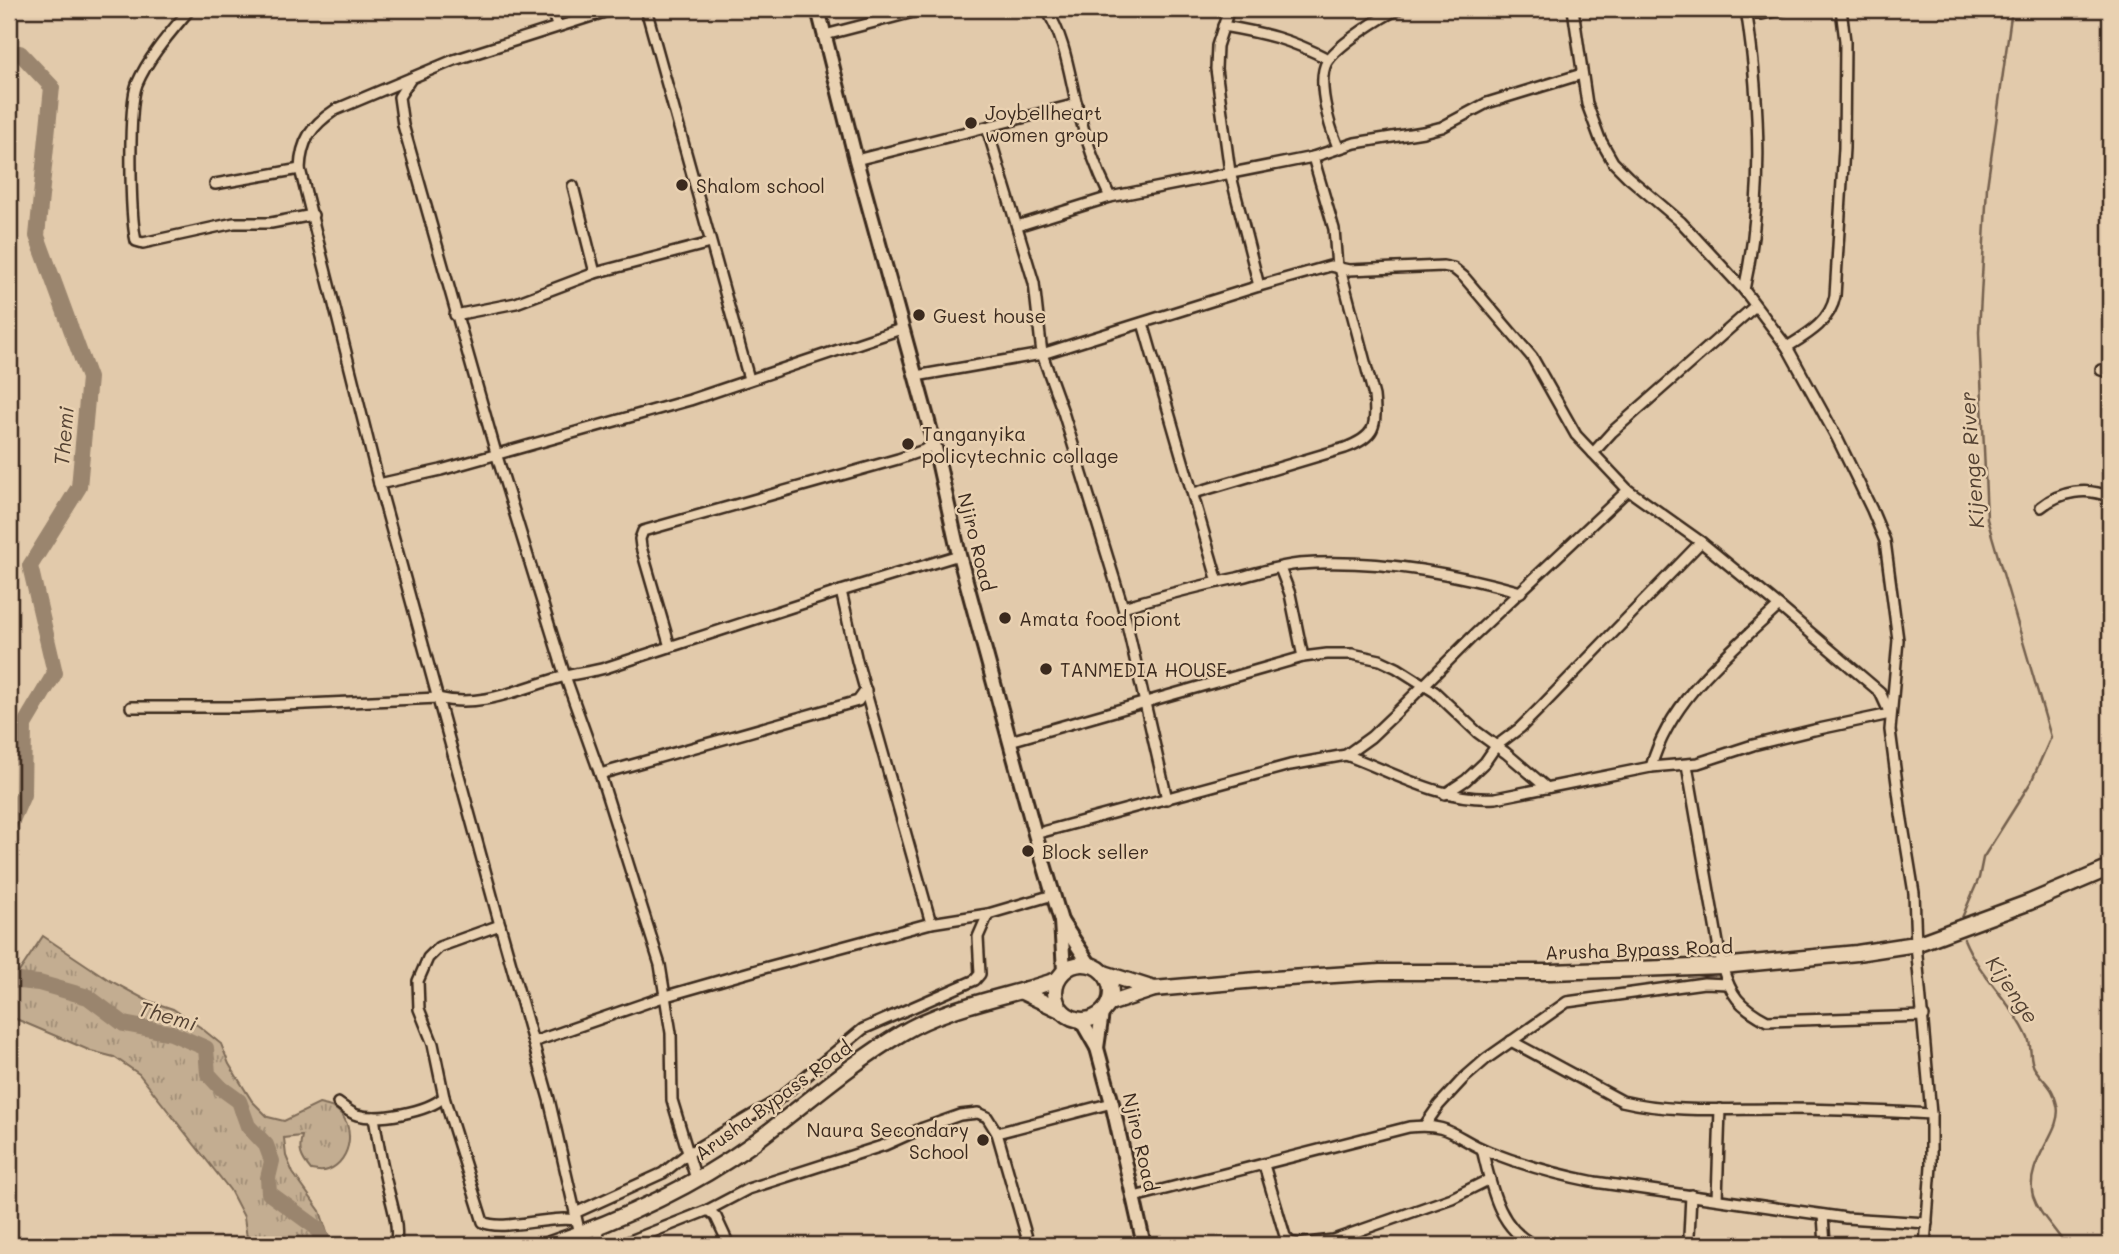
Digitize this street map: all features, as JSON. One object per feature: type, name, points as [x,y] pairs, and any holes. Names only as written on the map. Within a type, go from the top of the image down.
[{"type":"main road","name":"Arusha Bypass Road","points":[[1082,1020],[1096,1017],[1105,1008],[1154,989],[1380,972],[1551,972],[1722,966],[1832,956],[1916,944],[2030,902],[2110,868]]},
{"type":"main road","name":"Arusha Bypass Road","points":[[547,1245],[577,1222],[596,1227],[696,1179],[750,1146],[850,1066],[904,1032],[938,1016],[1022,992],[1081,964],[1090,964],[1104,973],[1154,989]]},
{"type":"main road","points":[[1104,973],[1111,988],[1105,1008]]},
{"type":"main road","points":[[1061,975],[1055,996],[1062,1011]]},
{"type":"main road","points":[[1022,992],[1082,1020]]},
{"type":"street","points":[[190,9],[146,67],[133,97],[132,180],[136,241],[143,243],[234,223],[271,223],[313,215]]},
{"type":"street","points":[[551,9],[557,26]]},
{"type":"street","points":[[577,1222],[550,1099],[379,484],[300,169],[309,132],[322,119],[365,96],[454,60],[614,9]]},
{"type":"street","points":[[646,9],[749,379]]},
{"type":"street","name":"Njiro Road","points":[[818,9],[1035,835],[1061,920],[1090,964]]},
{"type":"street","points":[[825,35],[925,9]]},
{"type":"street","points":[[1046,9],[1063,46],[1097,172],[1110,197]]},
{"type":"street","points":[[1229,9],[1217,46],[1216,69],[1230,172],[1259,286]]},
{"type":"street","points":[[1338,147],[1328,124],[1324,102],[1325,68],[1328,59],[1399,9]]},
{"type":"street","points":[[1573,9],[1592,122],[1614,162],[1681,222],[1744,290],[1787,347],[1837,438],[1885,541],[1898,640],[1890,730],[1914,893],[1931,1114],[1925,1245]]},
{"type":"street","points":[[1744,290],[1751,257],[1757,139],[1746,10],[1762,14],[1785,9]]},
{"type":"street","points":[[1787,347],[1826,319],[1833,307],[1835,296],[1844,148],[1845,41],[1841,9]]},
{"type":"street","points":[[1223,26],[1261,32],[1299,43],[1328,59]]},
{"type":"street","points":[[1017,226],[1110,197],[1313,157],[1338,147],[1442,127],[1488,103],[1582,74]]},
{"type":"street","points":[[413,77],[400,93],[403,125],[496,453],[565,676],[649,927],[666,996],[671,1033],[672,1100],[696,1179]]},
{"type":"street","points":[[856,160],[1077,104]]},
{"type":"street","points":[[987,128],[1034,283],[1042,354],[1063,412],[1123,607],[1167,799]]},
{"type":"street","points":[[1194,493],[1345,448],[1365,440],[1371,432],[1375,417],[1374,396],[1339,267],[1334,229],[1313,157]]},
{"type":"street","points":[[215,184],[300,169]]},
{"type":"street","points":[[573,186],[595,272]]},
{"type":"street","points":[[455,315],[516,303],[595,272],[710,243]]},
{"type":"street","points":[[916,376],[1042,354],[1320,269],[1453,268],[1464,277],[1532,357],[1571,428],[1628,490],[1701,542],[1880,692],[1891,714]]},
{"type":"street","points":[[1593,453],[1612,432],[1755,306]]},
{"type":"street","points":[[1143,323],[1218,582]]},
{"type":"street","points":[[379,484],[690,400],[901,329]]},
{"type":"street","points":[[670,647],[641,547],[640,534],[643,531],[898,459],[924,450],[934,443]]},
{"type":"street","points":[[1035,835],[1290,765],[1346,755],[1371,737],[1628,490]]},
{"type":"street","points":[[2041,507],[2052,498],[2070,492],[2110,497]]},
{"type":"street","points":[[1445,794],[1466,780],[1485,762],[1496,746],[1520,728],[1701,542]]},
{"type":"street","points":[[131,707],[241,707],[438,698],[459,702],[480,701],[565,676],[606,668],[960,555]]},
{"type":"street","points":[[1123,607],[1180,590],[1280,568],[1329,563],[1405,567],[1459,576],[1521,592]]},
{"type":"street","points":[[1280,568],[1290,594],[1303,657]]},
{"type":"street","points":[[841,591],[931,923]]},
{"type":"street","points":[[1651,767],[1668,723],[1708,673],[1779,606]]},
{"type":"street","points":[[1010,741],[1303,657],[1352,654],[1380,660],[1426,684],[1478,732],[1547,788]]},
{"type":"street","points":[[600,774],[838,708],[858,701],[866,690]]},
{"type":"street","points":[[1346,755],[1445,794],[1478,799],[1496,798],[1651,767],[1687,765],[1814,730],[1891,714]]},
{"type":"street","points":[[1687,765],[1722,966],[1728,984],[1744,1009],[1766,1021],[1924,1016]]},
{"type":"street","points":[[533,1041],[666,996],[931,923],[988,914],[1053,895]]},
{"type":"street","points":[[500,925],[439,947],[428,958],[418,981],[419,1009],[435,1052],[444,1097],[483,1222],[498,1226],[555,1218],[577,1222],[663,1173],[687,1154],[776,1101],[863,1028],[975,980],[980,974],[978,937],[988,914]]},
{"type":"street","name":"Njiro Road","points":[[1061,920],[1061,975]]},
{"type":"street","points":[[1425,1125],[1463,1079],[1567,1002],[1704,983],[1728,984]]},
{"type":"street","name":"Njiro Road","points":[[1097,1048],[1105,1008]]},
{"type":"street","name":"Njiro Road","points":[[1082,1020],[1097,1048],[1144,1245]]},
{"type":"street","points":[[1511,1041],[1622,1101],[1659,1108],[1834,1109],[1931,1114]]},
{"type":"street","points":[[338,1102],[355,1115],[374,1117],[428,1109],[444,1097]]},
{"type":"street","points":[[997,1133],[1112,1103]]},
{"type":"street","points":[[1717,1199],[1720,1109]]},
{"type":"street","points":[[620,1245],[708,1210],[748,1189],[885,1145],[960,1115],[978,1113],[987,1117],[997,1133],[1029,1245]]},
{"type":"street","points":[[374,1117],[385,1179],[394,1208],[398,1232],[396,1245]]},
{"type":"street","points":[[1134,1197],[1409,1127],[1437,1125],[1482,1149],[1563,1176],[1647,1191],[1823,1215],[1927,1223]]},
{"type":"street","points":[[1482,1149],[1499,1209],[1523,1240],[1535,1245]]},
{"type":"street","points":[[1264,1165],[1285,1236],[1290,1244],[1307,1245],[1334,1240],[1452,1198],[1490,1179]]},
{"type":"street","points":[[1691,1195],[1689,1236],[1692,1245]]},
{"type":"street","points":[[9,1206],[9,1213]]},
{"type":"street","points":[[708,1210],[716,1217],[729,1245]]},
{"type":"street","points":[[1823,1215],[1825,1245]]},
{"type":"street","points":[[596,1227],[602,1245]]},
{"type":"green space","points":[[43,936],[109,980],[146,1000],[173,1009],[200,1027],[221,1044],[229,1064],[252,1101],[268,1117],[284,1121],[319,1104],[333,1108],[342,1115],[349,1132],[347,1150],[342,1159],[328,1170],[311,1170],[300,1150],[302,1136],[284,1138],[286,1156],[293,1173],[320,1211],[331,1245],[248,1245],[244,1217],[230,1190],[139,1074],[114,1057],[91,1051],[9,1016],[9,987]]},
{"type":"waterway","name":"Kijenge River","points":[[1961,920],[1979,878],[1983,858],[2031,782],[2051,737],[1987,519],[1979,332],[1987,187],[2012,9]]},
{"type":"waterway","name":"Themi","points":[[9,54],[20,53],[52,87],[37,236],[89,378],[79,487],[30,566],[55,673],[24,725],[23,795],[9,827]]},
{"type":"waterway","name":"Kijenge","points":[[1964,939],[1978,965],[2021,1025],[2029,1042],[2033,1066],[2055,1098],[2058,1115],[2038,1159],[2032,1183],[2036,1203],[2065,1245]]},
{"type":"waterway","name":"Themi","points":[[9,980],[39,983],[88,997],[124,1024],[171,1033],[206,1048],[208,1074],[239,1101],[248,1126],[266,1145],[272,1161],[268,1178],[269,1193],[317,1228],[324,1245]]},
{"type":"place","name":"Joybellheart women group","points":[[971,123]]},
{"type":"place","name":"Shalom school","points":[[682,185]]},
{"type":"place","name":"Guest house","points":[[919,315]]},
{"type":"place","name":"Tanganyika policytechnic collage","points":[[908,444]]},
{"type":"place","name":"Amata food piont","points":[[1005,618]]},
{"type":"place","name":"TANMEDIA HOUSE","points":[[1046,669]]},
{"type":"place","name":"Block seller","points":[[1028,851]]},
{"type":"place","name":"Naura Secondary School","points":[[983,1140]]}]
